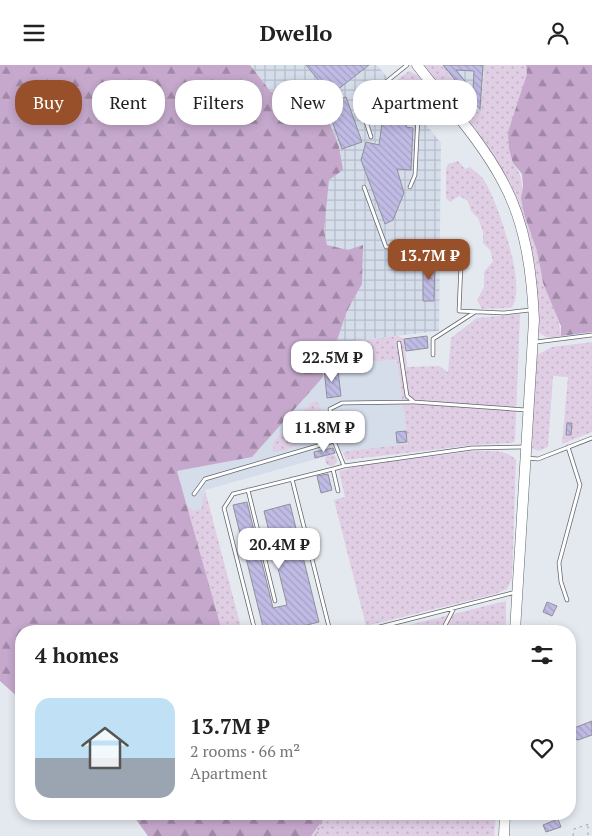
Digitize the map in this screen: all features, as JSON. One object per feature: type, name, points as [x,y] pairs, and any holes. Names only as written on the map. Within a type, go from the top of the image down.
[{"type":"street","points":[[417,65],[428,80]]},
{"type":"street","points":[[464,125],[505,185],[527,252],[534,309],[515,625]]},
{"type":"street","points":[[504,836],[505,820]]},
{"type":"lane","points":[[371,137],[360,103],[407,65]]},
{"type":"lane","points":[[410,187],[415,175],[418,125]]},
{"type":"lane","points":[[364,187],[386,247],[404,247],[423,255],[454,255],[461,264],[459,311],[504,313],[534,309]]},
{"type":"lane","points":[[433,355],[433,339],[476,312]]},
{"type":"lane","points":[[533,343],[592,335]]},
{"type":"lane","points":[[399,343],[407,396],[414,402]]},
{"type":"lane","points":[[344,466],[334,441],[330,409],[342,403],[414,402],[529,410]]},
{"type":"lane","points":[[253,625],[224,508],[233,494],[344,466],[472,448],[527,452],[538,459],[592,437]]},
{"type":"lane","points":[[194,494],[205,479],[334,441]]},
{"type":"lane","points":[[567,601],[561,582],[559,563],[580,485],[568,447]]},
{"type":"lane","points":[[332,469],[338,491]]},
{"type":"lane","points":[[292,479],[328,625]]},
{"type":"lane","points":[[248,490],[275,601]]},
{"type":"lane","points":[[387,625],[518,591]]},
{"type":"lane","points":[[445,625],[454,608]]},
{"type":"path","points":[[315,836],[323,820]]},
{"type":"path","points":[[573,836],[574,829],[592,823]]},
{"type":"path","points":[[588,825],[592,827]]},
{"type":"path","points":[[588,825],[588,836]]},
{"type":"shaded area","points":[[250,65],[377,65],[389,80],[353,80],[353,125],[426,125],[441,143],[439,331],[336,343],[347,311],[362,284],[363,246],[348,250],[327,246],[324,231],[329,180],[310,125],[343,125],[343,80],[272,80],[271,92]]},
{"type":"shaded area","points":[[424,65],[441,65],[453,80],[435,80]]},
{"type":"shaded area","points":[[441,65],[485,65],[481,114],[477,109],[477,80],[453,80]]},
{"type":"shaded area","points":[[485,65],[526,65],[527,74],[513,163],[520,176],[522,207],[537,251],[543,281],[557,316],[561,336],[548,337],[538,331],[524,223],[512,187],[496,160],[469,125],[477,125],[477,109],[481,114]]},
{"type":"shaded area","points":[[409,71],[422,80],[397,80]]},
{"type":"shaded area","points":[[458,161],[465,169],[470,167],[484,180],[503,225],[514,265],[516,283],[516,298],[511,308],[482,309],[477,300],[484,287],[484,272],[493,261],[490,250],[483,243],[483,232],[478,218],[471,211],[468,201],[459,196],[450,202],[446,198],[446,169],[448,164]]},
{"type":"shaded area","points":[[520,314],[515,441],[512,443],[474,445],[346,460],[343,453],[345,451],[408,444],[397,360],[329,364],[336,343],[398,336],[404,339],[407,367],[439,366],[448,372],[451,338],[477,318]]},
{"type":"shaded area","points":[[592,342],[592,432],[562,444],[568,377],[553,376],[548,447],[538,451],[532,448],[535,356],[552,347]]},
{"type":"shaded area","points":[[397,360],[408,444],[345,451],[205,490],[201,509],[193,510],[186,504],[177,471],[252,457],[322,364]]},
{"type":"shaded area","points":[[316,401],[321,408],[312,433],[287,450],[273,452],[273,442],[311,403]]},
{"type":"shaded area","points":[[472,451],[501,452],[512,456],[516,460],[512,578],[507,589],[495,594],[366,625],[334,500],[345,497],[339,471],[358,466]]},
{"type":"shaded area","points":[[329,454],[333,454],[337,460],[333,466],[329,466],[325,462],[325,458]]},
{"type":"shaded area","points":[[205,490],[240,625],[220,625],[186,504],[193,510],[201,509]]},
{"type":"shaded area","points":[[506,601],[506,625],[408,625]]},
{"type":"shaded area","points":[[323,820],[495,820],[494,836],[311,836]]},
{"type":"green space","points":[[0,65],[250,65],[262,80],[175,80],[175,125],[262,125],[262,80],[272,92],[272,125],[330,125],[339,147],[343,170],[329,180],[324,231],[327,245],[348,250],[363,245],[362,284],[347,311],[329,364],[322,364],[323,377],[252,457],[177,471],[220,625],[15,625],[15,695],[0,681]]},
{"type":"green space","points":[[526,65],[592,65],[592,332],[561,336],[561,326],[543,283],[537,251],[524,214],[521,198],[522,174],[513,163],[509,149],[508,132],[527,74]]},
{"type":"green space","points":[[136,820],[323,820],[311,836],[148,836]]},
{"type":"building","points":[[306,65],[369,65],[343,85],[343,80],[318,80]]},
{"type":"building","points":[[443,65],[483,65],[480,109],[477,106],[477,80],[474,80],[474,71],[456,70],[464,80],[455,80]]},
{"type":"building","points":[[346,97],[353,117],[353,125],[356,125],[362,142],[342,149],[333,125],[343,125],[343,98]]},
{"type":"building","points":[[382,125],[406,125],[406,127],[413,128],[411,170],[397,169],[404,193],[393,220],[385,224],[361,160],[366,142],[379,145]]},
{"type":"building","points":[[431,258],[435,258],[434,301],[423,301],[423,270]]},
{"type":"building","points":[[427,336],[428,348],[406,351],[404,339]]},
{"type":"building","points":[[331,367],[331,372],[338,371],[341,396],[327,398],[324,368]]},
{"type":"building","points":[[567,423],[572,423],[571,435],[566,435]]},
{"type":"building","points":[[406,431],[407,442],[397,443],[396,432]]},
{"type":"building","points":[[333,448],[335,453],[315,458],[314,452]]},
{"type":"building","points":[[328,474],[332,490],[321,493],[317,476]]},
{"type":"building","points":[[247,502],[273,608],[287,605],[264,511],[290,504],[319,622],[307,625],[263,625],[233,505]]},
{"type":"building","points":[[547,602],[557,606],[552,616],[543,612]]},
{"type":"building","points":[[592,721],[592,735],[576,739],[576,727]]},
{"type":"building","points":[[558,820],[561,827],[546,832],[543,825]]}]
